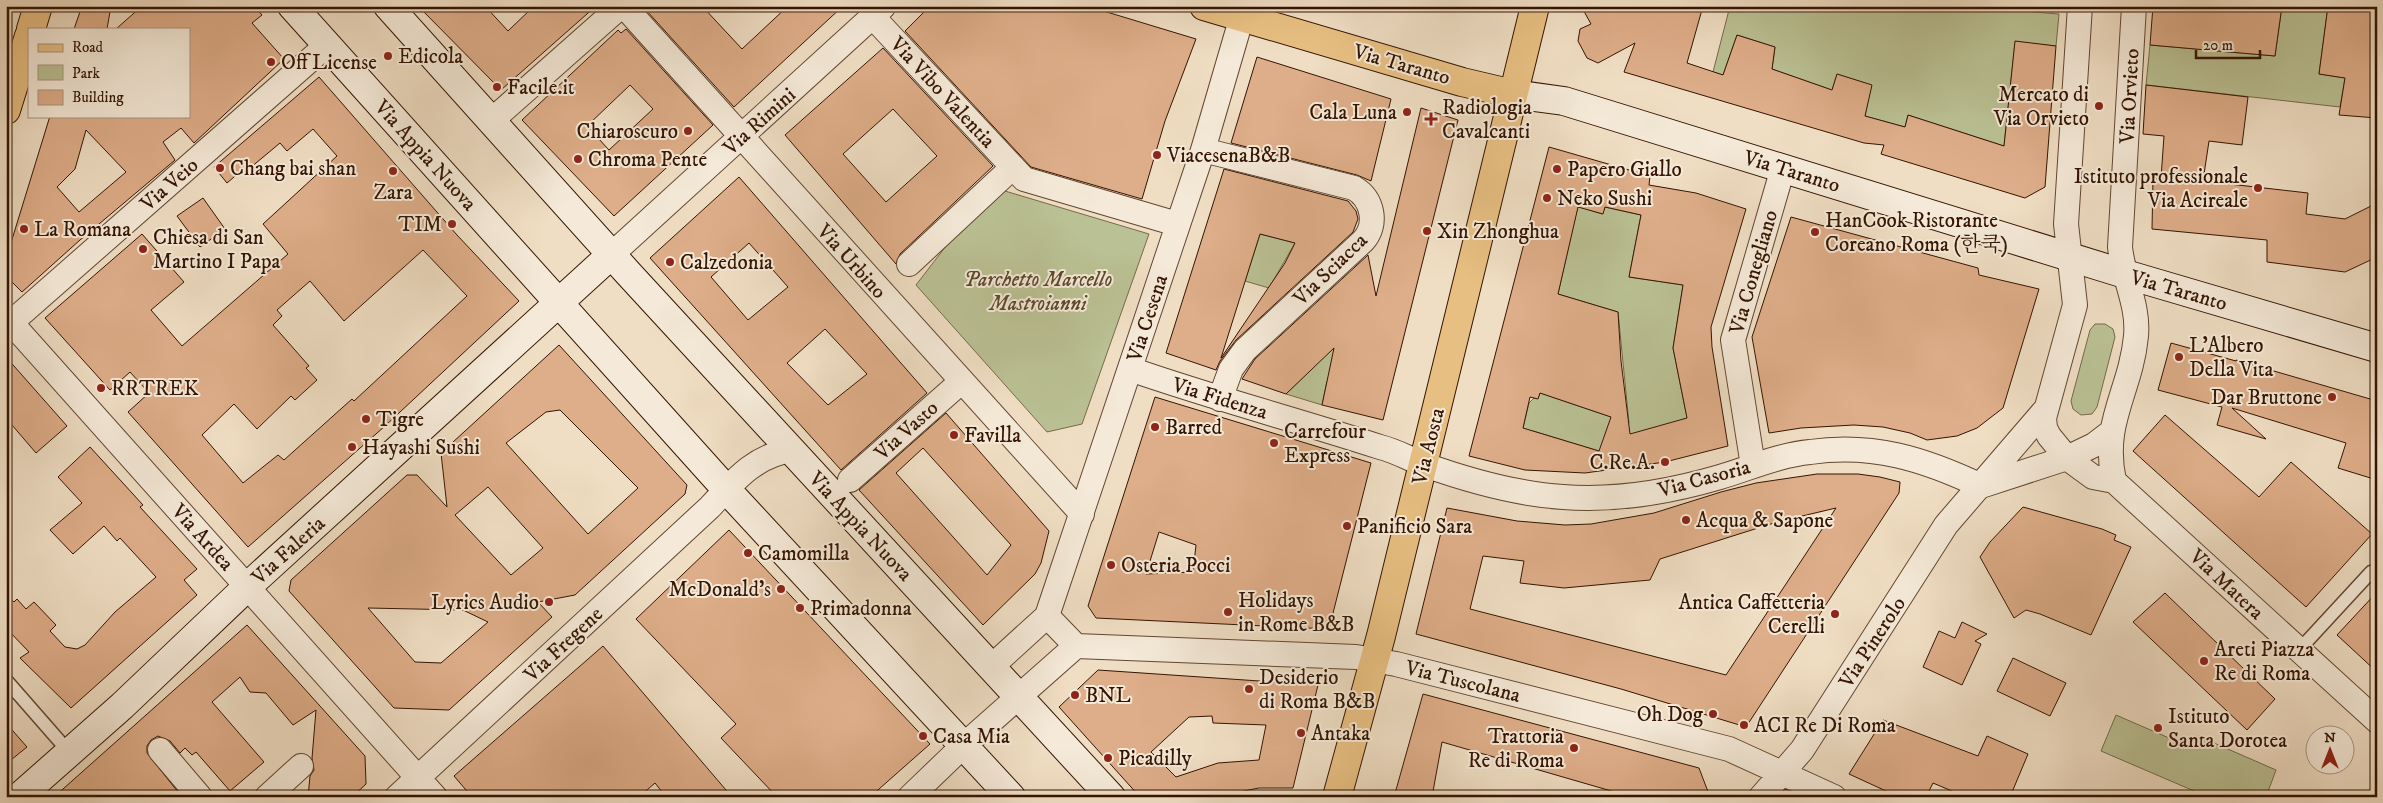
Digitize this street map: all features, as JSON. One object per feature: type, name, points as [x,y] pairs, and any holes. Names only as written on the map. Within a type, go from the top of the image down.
[{"type":"main road","points":[[31,28],[38,6]]},
{"type":"main road","name":"Via Appia Nuova","points":[[292,6],[726,489],[1011,797]]},
{"type":"main road","name":"Via Appia Nuova","points":[[388,6],[611,254],[1111,797]]},
{"type":"main road","name":"Via Taranto","points":[[1204,6],[1243,12],[1462,82],[1514,94],[1564,102],[2068,257],[2377,348]]},
{"type":"main road","name":"Via Aosta","points":[[1337,797],[1374,660],[1536,6]]},
{"type":"main road","points":[[6,110],[28,39]]},
{"type":"main road","points":[[559,304],[611,254]]},
{"type":"main road","name":"Via Faleria","points":[[19,797],[559,304]]},
{"type":"street","points":[[491,121],[622,6]]},
{"type":"street","name":"Via Urbino","points":[[622,6],[1082,514]]},
{"type":"street","points":[[2080,6],[2066,212],[2068,257],[2073,286],[2074,312],[2045,410],[2045,428],[2068,458],[2093,477],[2114,481],[2110,457],[2111,432]]},
{"type":"street","name":"Via Orvieto","points":[[2111,432],[2136,338],[2135,309],[2125,274],[2120,241],[2134,6]]},
{"type":"street","name":"Via Rimini","points":[[611,254],[879,12]]},
{"type":"street","name":"Via Vibo Valentia","points":[[879,12],[1024,179],[1177,224]]},
{"type":"street","name":"Via Cesena","points":[[1047,616],[1203,150],[1243,12]]},
{"type":"street","name":"Via Veio","points":[[8,322],[327,45]]},
{"type":"street","name":"Via Sciacca","points":[[1203,150],[1354,188],[1361,192],[1367,200],[1372,219],[1372,228],[1363,241],[1245,350],[1231,370],[1220,399]]},
{"type":"street","name":"Via Vibo Valentia","points":[[909,264],[1013,167]]},
{"type":"street","name":"Via Conegliano","points":[[1753,466],[1734,357],[1733,340],[1783,168]]},
{"type":"street","name":"Via Ardea","points":[[8,322],[435,797]]},
{"type":"street","name":"Via Fidenza","points":[[1130,369],[1220,399],[1383,447],[1423,464]]},
{"type":"street","name":"Via Vasto","points":[[850,480],[962,381]]},
{"type":"street","name":"Via Pinerolo","points":[[1761,797],[1802,750],[1946,525],[2045,410]]},
{"type":"street","points":[[1981,486],[2068,458],[2094,445],[2111,432]]},
{"type":"street","name":"Via Fregene","points":[[397,797],[710,507],[726,489],[757,461],[771,454],[792,450]]},
{"type":"street","name":"Via Casoria","points":[[1423,464],[1463,478],[1513,490],[1580,498],[1621,497],[1673,489],[1808,452],[1872,451],[1907,456],[1935,465],[1981,486]]},
{"type":"street","name":"Via Matera","points":[[2114,481],[2377,721]]},
{"type":"street","points":[[910,797],[963,746],[1076,646],[1047,616],[991,667]]},
{"type":"street","name":"Via Tuscolana","points":[[1076,646],[1374,660],[1729,748],[1834,797]]},
{"type":"street","points":[[160,750],[200,797]]},
{"type":"street","points":[[267,797],[301,766]]},
{"type":"lane","points":[[2299,650],[2371,572],[2377,570]]},
{"type":"lane","points":[[6,680],[69,752]]},
{"type":"green space","points":[[1730,6],[1955,6],[2059,14],[2056,46],[2015,42],[2004,146],[1908,115],[1905,127],[1865,116],[1871,85],[1837,74],[1832,90],[1772,69],[1775,47],[1737,35],[1723,75],[1713,72]]},
{"type":"green space","points":[[2282,6],[2328,6],[2319,74],[2345,78],[2340,107],[2146,85],[2150,45],[2275,56]]},
{"type":"green space","name":"Parchetto Marcello Mastroianni","points":[[1005,191],[1149,234],[1082,424],[1047,432],[916,285],[946,246]]},
{"type":"green space","points":[[1579,201],[1586,209],[1602,214],[1605,207],[1641,215],[1629,277],[1683,285],[1673,348],[1687,418],[1599,451],[1533,431],[1522,432],[1529,403],[1534,398],[1538,398],[1540,393],[1629,423],[1618,312],[1558,294]]},
{"type":"green space","points":[[1260,234],[1295,243],[1269,288],[1245,281]]},
{"type":"green space","points":[[1368,314],[1381,335],[1327,381],[1322,405],[1286,394]]},
{"type":"green space","points":[[2095,324],[2105,324],[2113,329],[2115,337],[2097,407],[2092,414],[2081,415],[2073,409],[2071,401],[2090,330]]},
{"type":"green space","points":[[2116,715],[2192,748],[2198,736],[2276,770],[2266,797],[2208,797],[2101,751]]},
{"type":"building","points":[[82,6],[111,6],[107,28],[74,28]]},
{"type":"building","points":[[142,6],[254,6],[262,15],[252,23],[284,59],[194,143],[181,128],[163,142],[175,160],[22,292],[6,276],[6,259],[49,118],[190,118],[190,28],[117,28]],"holes":[[[86,130],[126,172],[79,212],[57,187],[75,169]]]},
{"type":"building","points":[[418,6],[485,6],[508,31],[534,6],[596,6],[501,90]]},
{"type":"building","points":[[650,6],[702,6],[742,49],[788,6],[843,6],[734,107],[646,10]]},
{"type":"building","points":[[930,6],[1087,6],[1196,39],[1165,121],[1142,199],[1031,167],[905,31]]},
{"type":"building","points":[[1581,6],[1703,6],[1687,63],[1723,75],[1737,35],[1775,47],[1772,69],[1832,90],[1837,74],[1872,85],[1865,116],[1905,127],[1908,115],[2004,146],[2015,41],[2056,46],[2045,187],[2025,198],[1881,154],[1884,145],[1864,143],[1624,72],[1635,43],[1598,63],[1587,58],[1578,41],[1580,29],[1591,24]]},
{"type":"building","points":[[2153,6],[2282,6],[2275,56],[2150,45]]},
{"type":"building","points":[[2328,6],[2377,6],[2377,118],[2339,115],[2345,78],[2319,74]]},
{"type":"building","points":[[626,29],[713,125],[614,216],[522,120],[618,30],[621,33]],"holes":[[[630,85],[653,109],[609,150],[587,126]]]},
{"type":"building","points":[[883,48],[993,166],[900,254],[896,264],[785,135]],"holes":[[[893,109],[937,156],[886,202],[843,154]]]},
{"type":"building","points":[[1257,57],[1391,99],[1371,181],[1357,175],[1231,143]]},
{"type":"building","points":[[319,77],[457,235],[519,301],[385,426],[248,547],[128,412],[149,393],[130,372],[110,390],[45,318],[142,234],[184,282],[151,310],[182,346],[288,254],[263,224],[337,156],[313,129],[287,151],[280,143],[244,173],[242,170],[227,183],[214,167]],"holes":[[[423,250],[467,296],[354,401],[352,399],[284,460],[278,455],[243,483],[202,435],[234,404],[257,429],[291,396],[295,400],[317,380],[306,368],[309,366],[273,325],[282,316],[277,310],[310,281],[344,321]]]},
{"type":"building","points":[[2146,85],[2248,97],[2242,145],[2209,141],[2203,181],[2308,193],[2306,214],[2345,219],[2377,203],[2377,257],[2345,272],[2267,262],[2267,240],[2152,229],[2153,178],[2161,178],[2164,136],[2143,134]]},
{"type":"building","points":[[1421,108],[1458,120],[1383,420],[1322,405],[1334,348],[1286,394],[1242,379],[1255,359],[1368,255],[1376,296]]},
{"type":"building","points":[[1549,147],[1650,176],[1649,185],[1696,193],[1746,209],[1711,327],[1712,347],[1728,446],[1665,462],[1585,473],[1525,470],[1469,456]],"holes":[[[1578,207],[1603,214],[1605,207],[1641,215],[1629,277],[1683,285],[1673,348],[1687,418],[1630,434],[1621,361],[1618,312],[1558,294]],[[1540,393],[1611,417],[1599,451],[1523,428],[1530,397],[1538,399]]]},
{"type":"building","points":[[1224,169],[1348,201],[1356,211],[1358,219],[1353,232],[1236,340],[1220,361],[1216,370],[1166,353]],"holes":[[[1260,234],[1295,243],[1285,263],[1221,358]]]},
{"type":"building","points":[[739,177],[927,393],[841,470],[650,258]],"holes":[[[749,243],[788,287],[748,320],[711,277]],[[825,329],[867,374],[828,405],[787,363]]]},
{"type":"building","points":[[203,198],[225,229],[200,247],[177,216]]},
{"type":"building","points":[[1791,217],[1978,268],[1979,275],[2039,289],[2003,408],[1977,428],[1957,436],[1927,440],[1910,433],[1883,427],[1854,425],[1801,428],[1769,433],[1752,337]]},
{"type":"building","points":[[2171,343],[2377,401],[2377,480],[2338,468],[2346,443],[2232,408],[2266,439],[2217,425],[2222,407],[2158,390]]},
{"type":"building","points":[[559,345],[687,485],[685,494],[575,595],[538,602],[552,617],[449,710],[394,708],[289,591],[291,580],[407,475],[417,475],[447,507],[441,453]],"holes":[[[560,410],[638,488],[588,534],[506,443],[546,412]],[[488,487],[543,548],[511,575],[455,515]],[[368,608],[463,610],[488,622],[441,663],[415,662]]]},
{"type":"building","points":[[6,357],[67,426],[36,453],[6,418]]},
{"type":"building","points":[[1155,397],[1371,463],[1329,629],[1096,618],[1088,606]],"holes":[[[1159,532],[1196,545],[1193,572],[1146,574]]]},
{"type":"building","points":[[946,413],[1049,531],[1041,563],[1035,574],[983,625],[859,490]],"holes":[[[923,448],[1011,545],[987,575],[896,473]]]},
{"type":"building","points":[[2165,415],[2259,497],[2291,462],[2372,534],[2306,607],[2133,451]]},
{"type":"building","points":[[90,447],[143,505],[140,507],[197,569],[184,580],[197,595],[71,708],[20,658],[29,652],[6,628],[6,594],[14,602],[17,599],[26,609],[34,602],[56,625],[50,631],[65,647],[77,649],[85,645],[115,612],[156,577],[120,538],[117,541],[104,526],[73,554],[50,530],[82,503],[58,477]]},
{"type":"building","points":[[1817,474],[1858,474],[1900,482],[1899,493],[1746,727],[1621,689],[1416,634],[1447,508],[1517,521],[1565,525],[1591,524],[1654,513],[1756,483]],"holes":[[[1836,508],[1726,675],[1470,609],[1483,556],[1524,561],[1520,583],[1564,588],[1650,580],[1660,559],[1777,522]]]},
{"type":"building","points":[[2023,507],[2102,529],[2116,535],[2114,540],[2131,547],[2091,635],[2026,610],[2014,618],[1980,557],[1990,542]]},
{"type":"building","points":[[729,530],[930,744],[870,797],[777,797],[721,738],[736,724],[636,619]]},
{"type":"building","points":[[2377,592],[2377,672],[2337,635]]},
{"type":"building","name":"Areti Piazza Re di Roma","points":[[2165,593],[2275,699],[2247,730],[2133,622]]},
{"type":"building","points":[[1962,622],[1987,634],[1975,641],[1981,644],[1962,685],[1923,667],[1939,631],[1955,638]]},
{"type":"building","points":[[247,625],[365,756],[366,784],[352,797],[308,797],[310,776],[314,770],[312,758],[316,710],[293,725],[266,693],[250,692],[240,677],[212,702],[264,762],[230,791],[196,752],[192,755],[185,748],[180,753],[170,741],[158,736],[151,740],[147,746],[147,753],[182,797],[54,797]]},
{"type":"building","points":[[603,646],[732,797],[666,797],[655,783],[639,797],[472,797],[454,776]]},
{"type":"building","points":[[2013,658],[2066,683],[2050,716],[1997,691]]},
{"type":"building","points":[[1098,670],[1318,685],[1293,788],[1259,788],[1213,797],[1140,797],[1059,707]],"holes":[[[1212,716],[1213,723],[1266,725],[1259,760],[1218,763],[1176,777],[1151,752],[1189,717]]]},
{"type":"building","points":[[1423,694],[1699,768],[1710,797],[1632,797],[1442,742],[1432,797],[1394,797]]},
{"type":"building","points":[[1883,720],[1978,756],[1987,736],[2028,754],[2010,797],[1966,797],[1933,783],[1926,797],[1899,797],[1849,774]]},
{"type":"building","points":[[6,723],[27,747],[6,764]]},
{"type":"place","name":"Edicola","points":[[388,56]]},
{"type":"place","name":"Off License","points":[[271,62]]},
{"type":"place","name":"Facile.it","points":[[497,87]]},
{"type":"place","name":"Mercato di Via Orvieto","points":[[2099,106]]},
{"type":"place","name":"Cala Luna","points":[[1407,112]]},
{"type":"place","name":"Radiologia Cavalcanti","points":[[1431,119]]},
{"type":"place","name":"Chiaroscuro","points":[[688,131]]},
{"type":"place","name":"ViacesenaB&B","points":[[1157,155]]},
{"type":"place","name":"Chroma Pente","points":[[578,159]]},
{"type":"place","name":"Chang bai shan","points":[[220,168]]},
{"type":"place","name":"Papero Giallo","points":[[1557,169]]},
{"type":"place","name":"Zara","points":[[393,171]]},
{"type":"place","name":"Istituto professionale Via Acireale","points":[[2258,188]]},
{"type":"place","name":"Neko Sushi","points":[[1547,198]]},
{"type":"place","name":"TIM","points":[[452,224]]},
{"type":"place","name":"La Romana","points":[[24,229]]},
{"type":"place","name":"Xin Zhonghua","points":[[1427,231]]},
{"type":"place","name":"HanCook Ristorante Coreano Roma (한쿡)","points":[[1815,232]]},
{"type":"place","name":"Chiesa di San Martino I Papa","points":[[143,249]]},
{"type":"place","name":"Calzedonia","points":[[670,262]]},
{"type":"place","name":"L’Albero Della Vita","points":[[2179,357]]},
{"type":"place","name":"RRTREK","points":[[101,388]]},
{"type":"place","name":"Dar Bruttone","points":[[2332,397]]},
{"type":"place","name":"Tigre","points":[[366,419]]},
{"type":"place","name":"Barred","points":[[1155,427]]},
{"type":"place","name":"Favilla","points":[[954,435]]},
{"type":"place","name":"Carrefour Express","points":[[1274,443]]},
{"type":"place","name":"Hayashi Sushi","points":[[352,447]]},
{"type":"place","name":"C.Re.A.","points":[[1665,462]]},
{"type":"place","name":"Acqua & Sapone","points":[[1686,520]]},
{"type":"place","name":"Panificio Sara","points":[[1347,526]]},
{"type":"place","name":"Camomilla","points":[[748,553]]},
{"type":"place","name":"Osteria Pocci","points":[[1111,565]]},
{"type":"place","name":"McDonald's","points":[[781,589]]},
{"type":"place","name":"Lyrics Audio","points":[[549,602]]},
{"type":"place","name":"Primadonna","points":[[800,608]]},
{"type":"place","name":"Holidays in Rome B&B","points":[[1228,612]]},
{"type":"place","name":"Antica Caffetteria Cerelli","points":[[1835,614]]},
{"type":"place","name":"Areti Piazza Re di Roma","points":[[2204,661]]},
{"type":"place","name":"Desiderio di Roma B&B","points":[[1249,689]]},
{"type":"place","name":"BNL","points":[[1075,695]]},
{"type":"place","name":"Oh Dog","points":[[1713,714]]},
{"type":"place","name":"ACI Re Di Roma","points":[[1744,725]]},
{"type":"place","name":"Istituto Santa Dorotea","points":[[2158,728]]},
{"type":"place","name":"Antaka","points":[[1301,733]]},
{"type":"place","name":"Casa Mia","points":[[923,736]]},
{"type":"place","name":"Trattoria Re di Roma","points":[[1574,748]]},
{"type":"place","name":"Picadilly","points":[[1108,758]]}]
